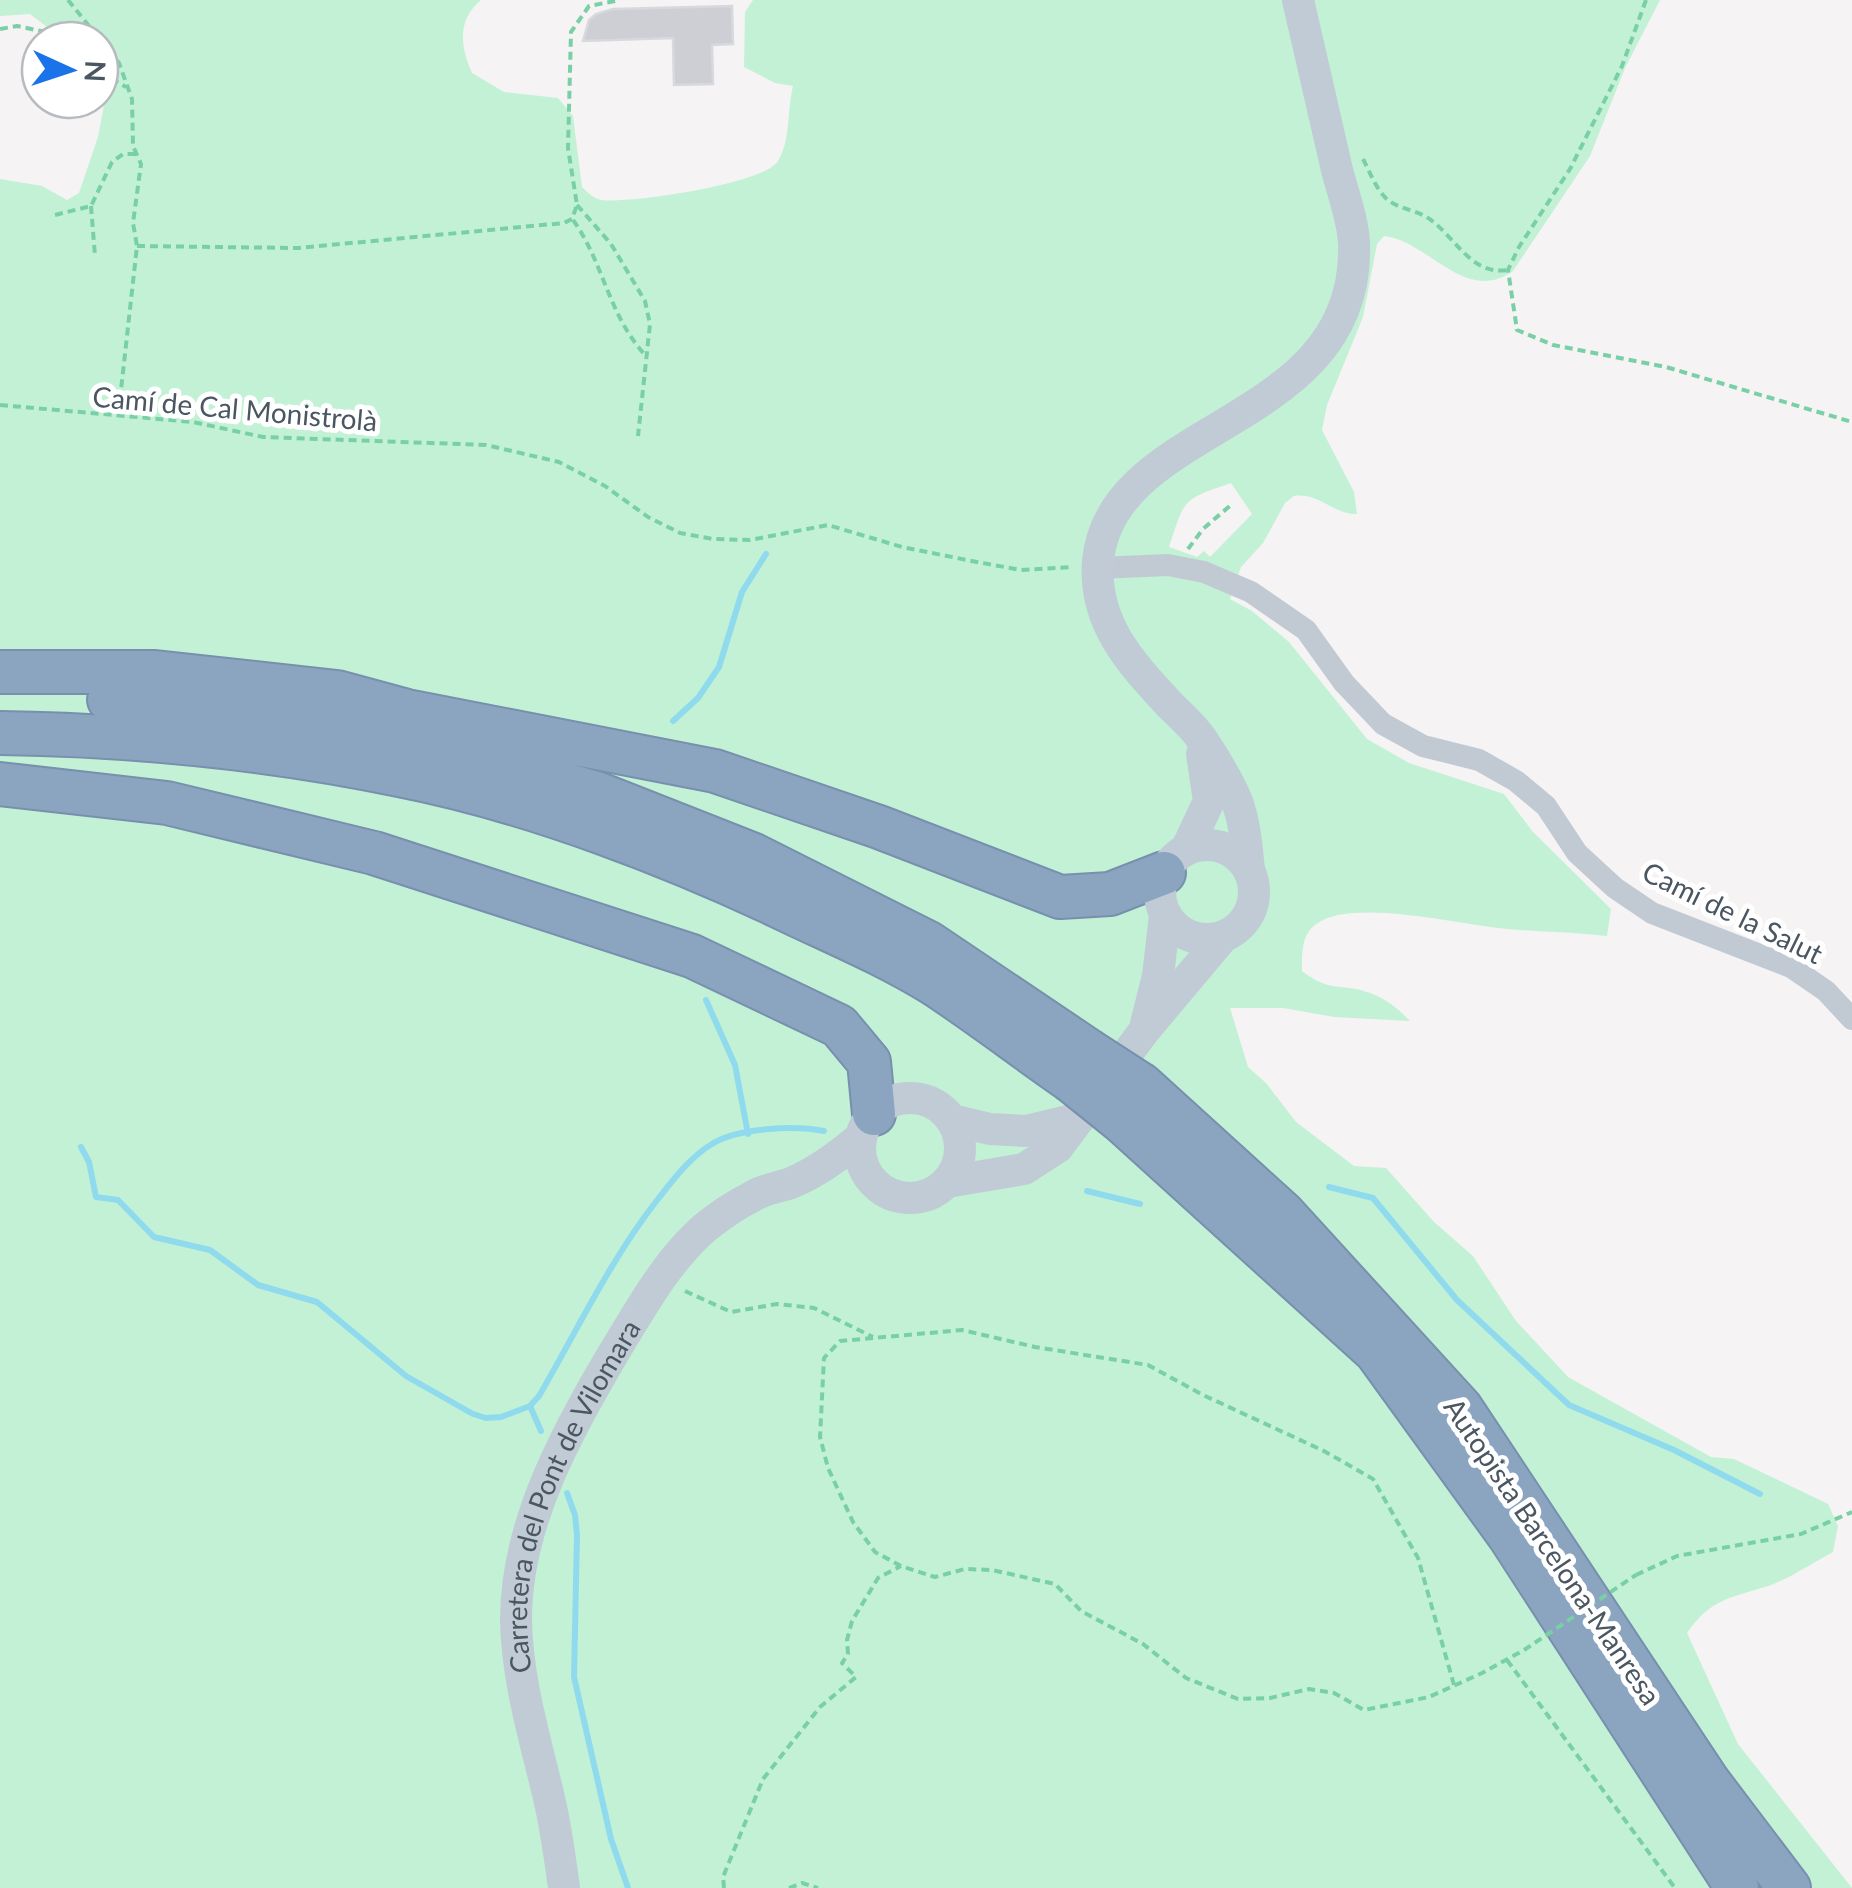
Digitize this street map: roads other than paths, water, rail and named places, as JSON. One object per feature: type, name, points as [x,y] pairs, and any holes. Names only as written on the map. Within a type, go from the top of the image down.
[{"type":"highway","points":[[0,672],[155,672],[337,692],[406,711],[715,771],[879,827],[1060,896],[1110,894],[1175,861]]},
{"type":"highway","name":"Autopista Barcelona-Manresa","points":[[0,699],[146,700],[335,727],[458,752],[598,794],[754,854],[929,944],[1100,1091],[1376,1352],[1510,1537],[1738,1888]]},
{"type":"highway","name":"Autopista Barcelona-Manresa","points":[[0,733],[108,735],[236,749],[401,775],[513,805],[638,846],[735,885],[843,937],[931,983],[1100,1091],[1283,1213],[1461,1408],[1708,1781],[1788,1888]]},
{"type":"highway","points":[[0,784],[166,803],[374,852],[692,956],[840,1026],[869,1062],[867,1126]]},
{"type":"street","points":[[947,1182],[1024,1169],[1058,1148],[1144,1031],[1222,938],[1239,927],[1251,910],[1254,890],[1240,808],[1199,735],[1128,660],[1108,624],[1099,591],[1098,568],[1110,518],[1131,488],[1189,445],[1251,411],[1316,358],[1347,304],[1354,243],[1298,0]]},
{"type":"street","name":"Camí de la Salut","points":[[1098,568],[1168,564],[1204,572],[1251,592],[1306,630],[1344,684],[1383,724],[1423,746],[1479,760],[1516,780],[1546,806],[1577,853],[1615,888],[1652,912],[1791,966],[1826,991],[1852,1019]]},
{"type":"street","points":[[1144,1031],[1158,976],[1165,915],[1160,894],[1208,801],[1199,735]]},
{"type":"street","points":[[1175,861],[1204,845],[1222,847],[1238,856],[1250,871]]},
{"type":"street","points":[[1165,915],[1190,937],[1222,938]]},
{"type":"street","points":[[952,1120],[990,1129],[1026,1131],[1100,1091]]},
{"type":"street","points":[[914,1098],[936,1104],[952,1120],[960,1152],[947,1182],[932,1194],[894,1196],[877,1186],[862,1164],[867,1126],[892,1101],[914,1098]]},
{"type":"street","name":"Carretera del Pont de Vilomara","points":[[564,1888],[550,1801],[529,1725],[516,1618],[521,1567],[555,1464],[587,1399],[658,1279],[700,1232],[756,1194],[793,1182],[831,1161],[867,1126]]},
{"type":"street","name":"Carretera del Pont de Vilomara","points":[[793,1182],[841,1180],[877,1186]]},
{"type":"waterway","points":[[673,721],[698,698],[719,667],[742,592],[766,554]]},
{"type":"waterway","points":[[706,1000],[735,1065],[748,1134]]},
{"type":"waterway","points":[[81,1147],[89,1162],[96,1197],[118,1200],[154,1237],[210,1250],[258,1285],[317,1302],[406,1376],[486,1418],[530,1406],[539,1396],[625,1246],[696,1155],[723,1139],[751,1131],[824,1131]]},
{"type":"waterway","points":[[1329,1187],[1373,1198],[1457,1300],[1569,1405],[1674,1450],[1760,1494]]},
{"type":"waterway","points":[[1087,1191],[1140,1204]]},
{"type":"waterway","points":[[530,1406],[541,1431]]},
{"type":"waterway","points":[[567,1493],[577,1535],[574,1677],[611,1839],[628,1888]]}]
